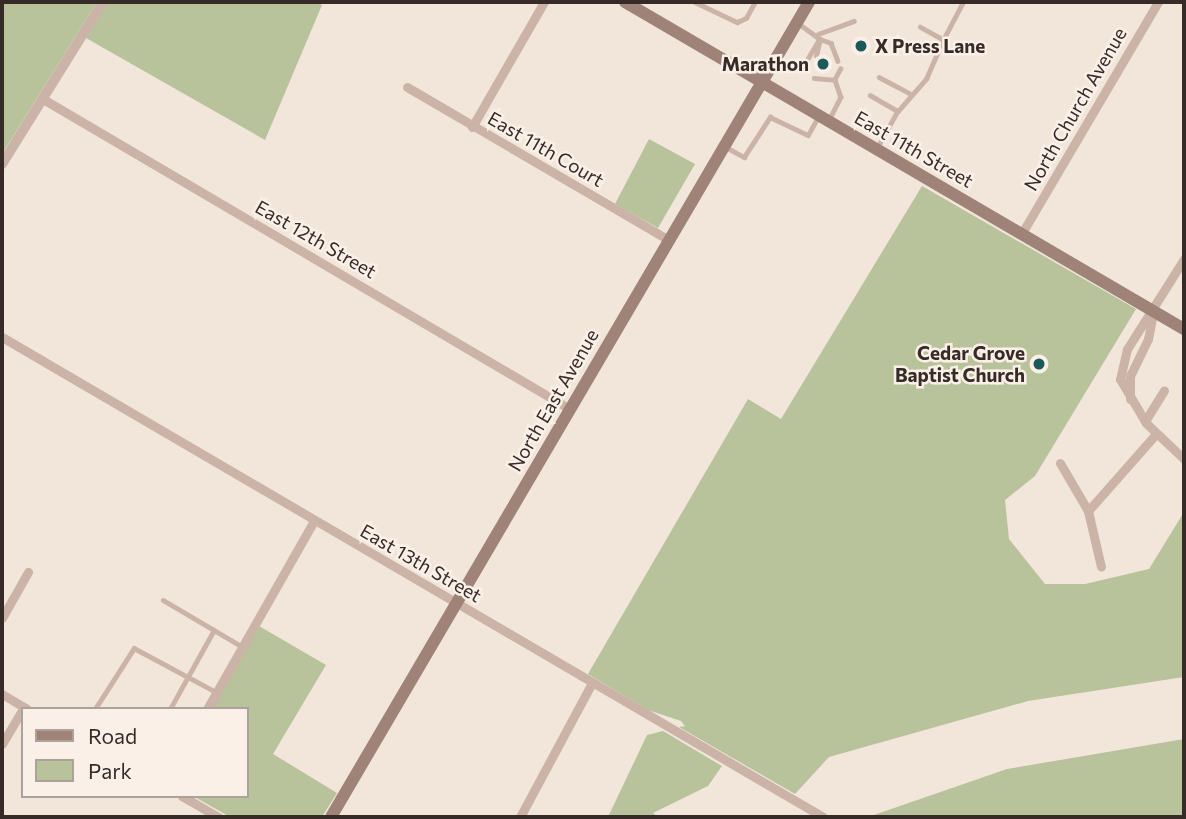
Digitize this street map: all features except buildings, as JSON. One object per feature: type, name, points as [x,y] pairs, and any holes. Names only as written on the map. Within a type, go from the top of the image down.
[{"type":"main road","name":"East 11th Street","points":[[626,2],[761,84],[1184,329]]},
{"type":"main road","name":"North East Avenue","points":[[331,817],[809,2]]},
{"type":"street","points":[[2,164],[103,2]]},
{"type":"street","points":[[472,127],[544,2]]},
{"type":"street","name":"North Church Avenue","points":[[1022,233],[1158,2]]},
{"type":"street","name":"East 11th Court","points":[[407,87],[669,240]]},
{"type":"street","name":"East 12th Street","points":[[43,99],[570,409]]},
{"type":"street","points":[[1184,258],[1122,361],[1120,379],[1145,421],[1184,459]]},
{"type":"street","points":[[1130,399],[1130,376],[1148,339],[1154,311]]},
{"type":"street","name":"East 13th Street","points":[[2,337],[823,817]]},
{"type":"street","points":[[1145,421],[1164,390]]},
{"type":"street","points":[[1088,511],[1156,434]]},
{"type":"street","points":[[1060,463],[1088,511],[1101,567]]},
{"type":"street","points":[[207,707],[314,521]]},
{"type":"street","points":[[2,618],[28,572]]},
{"type":"street","points":[[520,817],[592,683]]},
{"type":"street","points":[[2,694],[23,707]]},
{"type":"street","points":[[2,744],[21,714]]},
{"type":"street","points":[[185,798],[218,817]]},
{"type":"lane","points":[[695,2],[737,22],[746,18],[755,2]]},
{"type":"lane","points":[[877,150],[909,93],[926,79],[963,2]]},
{"type":"lane","points":[[808,59],[819,36],[854,21]]},
{"type":"lane","points":[[797,22],[831,43],[838,61]]},
{"type":"lane","points":[[920,27],[943,40]]},
{"type":"lane","points":[[816,56],[819,36]]},
{"type":"lane","points":[[724,146],[744,157],[769,117],[808,135],[841,97],[835,80],[840,69]]},
{"type":"lane","points":[[822,75],[835,80]]},
{"type":"lane","points":[[879,77],[909,93]]},
{"type":"lane","points":[[814,78],[835,80]]},
{"type":"lane","points":[[870,95],[898,111]]},
{"type":"lane","points":[[163,600],[242,647]]},
{"type":"lane","points":[[171,707],[214,630]]},
{"type":"lane","points":[[96,707],[134,648],[190,675],[216,692]]},
{"type":"green space","points":[[2,2],[97,2],[2,154]]},
{"type":"green space","points":[[108,2],[317,2],[322,5],[265,140],[86,38]]},
{"type":"green space","points":[[649,139],[695,164],[658,228],[615,204]]},
{"type":"green space","points":[[922,186],[1136,309],[1035,476],[1005,500],[1009,539],[1045,584],[1085,584],[1149,569],[1184,512],[1184,677],[1028,701],[829,757],[795,794],[679,727],[685,726],[681,721],[648,710],[588,674],[748,399],[781,419]]},
{"type":"green space","points":[[259,626],[326,665],[273,754],[337,793],[322,817],[230,817],[197,798],[248,798],[248,707],[211,707]]},
{"type":"green space","points":[[663,731],[722,766],[708,786],[653,813],[658,817],[608,817],[647,735]]},
{"type":"green space","points":[[1184,739],[1184,817],[868,817],[1007,769]]},
{"type":"place","name":"X Press Lane","points":[[861,46]]},
{"type":"place","name":"Marathon","points":[[823,64]]},
{"type":"place","name":"Cedar Grove Baptist Church","points":[[1039,364]]}]
